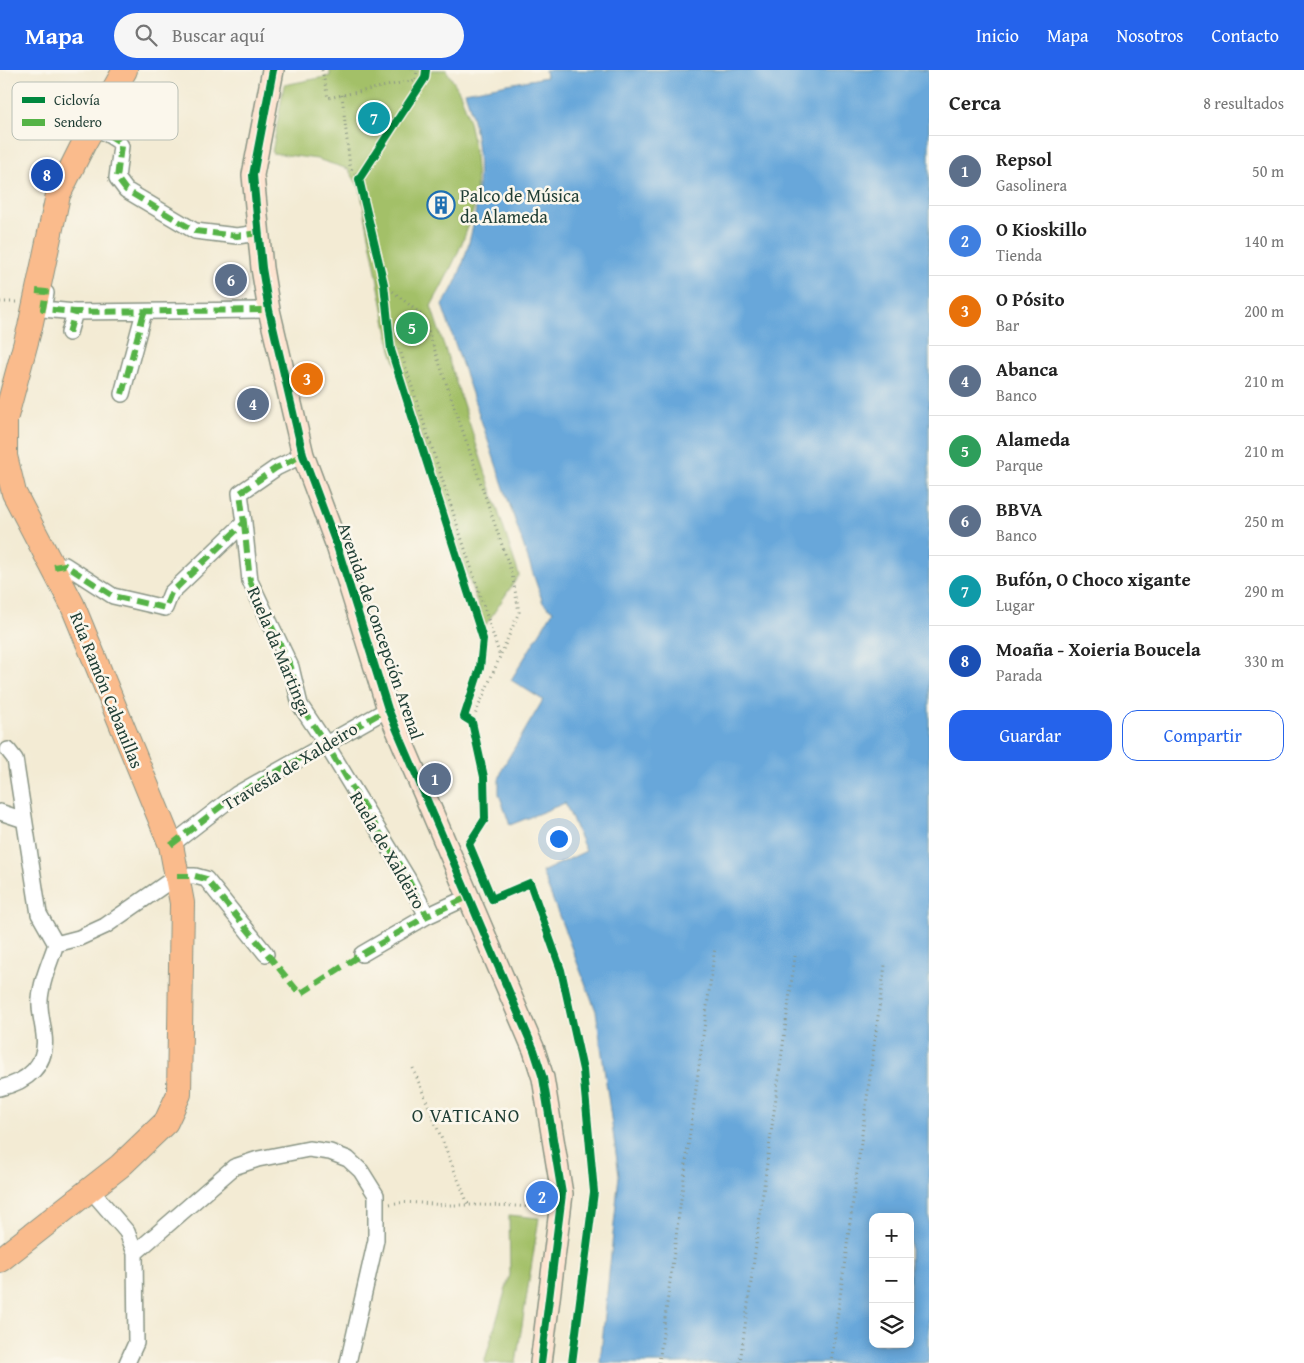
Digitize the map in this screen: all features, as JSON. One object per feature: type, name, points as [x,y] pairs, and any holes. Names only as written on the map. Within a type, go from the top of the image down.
[{"type":"main road","name":"Rúa Ramón Cabanillas","points":[[118,82],[125,70]]},
{"type":"main road","name":"Rúa Ramón Cabanillas","points":[[0,1260],[120,1166],[166,1122],[179,1094],[182,903],[171,846],[72,604],[14,493],[5,456],[5,420],[30,327],[36,291],[58,195],[86,140]]},
{"type":"street","name":"Avenida de Concepción Arenal","points":[[273,70],[252,175],[269,310],[303,455],[337,546],[388,709],[534,1050],[542,1078],[558,1162],[562,1209],[541,1363]]},
{"type":"street","points":[[116,140],[120,146],[116,178],[126,190],[195,231],[237,236],[258,233]]},
{"type":"street","points":[[36,291],[46,292],[43,309],[75,312],[269,310]]},
{"type":"street","points":[[69,334],[75,312]]},
{"type":"street","points":[[122,394],[144,312]]},
{"type":"street","name":"Ruela da Martinga","points":[[303,455],[276,468],[240,493],[250,581],[291,667],[300,705],[326,744]]},
{"type":"street","points":[[54,567],[65,565],[113,596],[165,608],[171,592],[244,523]]},
{"type":"street","name":"Travesía de Xaldeiro","points":[[171,846],[237,794],[388,709]]},
{"type":"street","name":"Ruela de Xaldeiro","points":[[326,744],[408,879],[427,916],[468,897]]},
{"type":"street","points":[[0,1088],[14,1085],[26,1078],[35,1070],[43,1056],[45,1037],[39,1002],[56,944],[40,914],[14,759],[8,750]]},
{"type":"street","points":[[0,812],[24,820]]},
{"type":"street","points":[[56,944],[79,938],[104,926],[177,876],[195,876],[206,879],[266,954]]},
{"type":"street","points":[[362,954],[427,916]]},
{"type":"street","points":[[135,1253],[234,1168],[288,1152],[309,1149],[330,1152],[348,1159],[361,1170],[373,1187],[377,1204],[376,1240],[348,1363]]},
{"type":"street","points":[[90,1189],[126,1232],[135,1253],[136,1343],[128,1363]]},
{"type":"path","points":[[322,70],[328,98],[416,80],[426,74]]},
{"type":"path","points":[[416,80],[417,70]]},
{"type":"path","points":[[359,179],[426,74]]},
{"type":"path","points":[[342,95],[350,167],[359,179],[384,284],[391,350],[412,414]]},
{"type":"path","points":[[384,284],[423,316],[512,574],[519,612],[472,722],[484,777],[485,819],[469,844]]},
{"type":"path","points":[[391,350],[399,347],[500,656]]},
{"type":"path","points":[[464,717],[472,722]]},
{"type":"path","points":[[492,899],[530,884],[561,970],[583,1070],[594,1192],[572,1363]]},
{"type":"path","points":[[659,1363],[714,947]]},
{"type":"path","points":[[740,1363],[795,956]]},
{"type":"path","points":[[831,1363],[885,965]]},
{"type":"path","points":[[413,1068],[468,1204]]},
{"type":"path","points":[[377,1204],[406,1201],[562,1209]]},
{"type":"green space","points":[[330,70],[446,70],[460,93],[468,119],[476,166],[474,207],[461,246],[431,306],[519,575],[485,626],[391,350],[360,188],[348,169],[317,159],[272,153],[284,85],[330,76]]},
{"type":"green space","points":[[509,1215],[539,1218],[516,1363],[484,1363],[510,1275]]},
{"type":"water","points":[[545,70],[929,70],[929,1363],[600,1363],[619,1175],[596,1011],[542,872],[586,851],[565,803],[510,825],[499,794],[499,780],[503,767],[543,700],[511,680],[553,611],[543,603],[442,305],[453,287],[464,260],[478,193],[478,152],[471,112],[465,92],[546,77]]},
{"type":"marked path","points":[[116,140],[121,146],[117,178],[126,190],[195,231],[237,236],[258,233]]},
{"type":"marked path","points":[[36,291],[46,292],[43,309],[75,312],[269,310]]},
{"type":"marked path","points":[[69,333],[75,312]]},
{"type":"marked path","points":[[122,394],[144,312]]},
{"type":"marked path","points":[[54,567],[65,565],[113,596],[165,608],[171,593],[244,523],[240,493],[276,468],[303,455]]},
{"type":"marked path","points":[[244,523],[250,581],[291,667],[300,705],[326,744],[408,879],[427,916],[468,897]]},
{"type":"marked path","points":[[171,845],[237,794],[388,709]]},
{"type":"marked path","points":[[177,876],[195,876],[206,879],[300,994],[362,954],[427,916]]},
{"type":"cycle path","points":[[273,70],[253,175],[262,268],[269,310],[303,455],[337,546],[388,709],[534,1050],[543,1078],[562,1194],[541,1363]]},
{"type":"cycle path","points":[[426,70],[425,78],[359,179],[384,284],[391,350],[483,639],[480,668],[464,717],[472,722],[484,777],[485,819],[469,844],[492,899],[530,883],[561,970],[583,1070],[594,1192],[572,1363]]},
{"type":"place","name":"Bufón, O Choco xigante","points":[[374,118]]},
{"type":"place","name":"Moaña - Xoieria Boucela","points":[[47,175]]},
{"type":"place","name":"Palco de Música da Alameda","points":[[441,205]]},
{"type":"place","name":"BBVA","points":[[231,280]]},
{"type":"place","name":"Alameda","points":[[412,328]]},
{"type":"place","name":"O Pósito","points":[[307,379]]},
{"type":"place","name":"Abanca","points":[[253,404]]},
{"type":"place","name":"Repsol","points":[[435,779]]},
{"type":"place","name":"O Kioskillo","points":[[542,1197]]},
{"type":"district","name":"O VATICANO","points":[[466,1115]]}]
